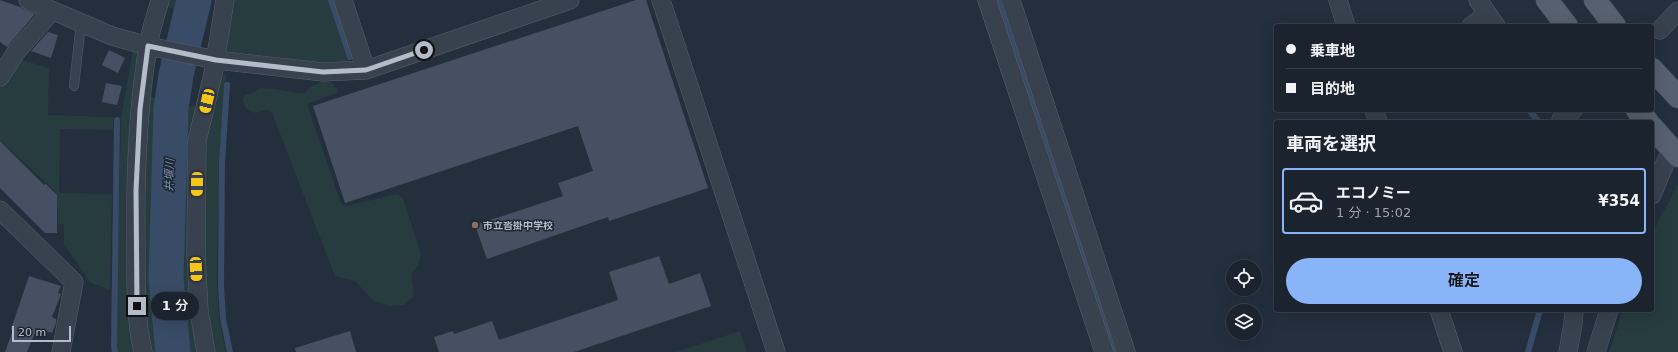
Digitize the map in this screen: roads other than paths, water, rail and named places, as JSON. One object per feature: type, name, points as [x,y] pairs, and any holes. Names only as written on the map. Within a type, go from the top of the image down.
[{"type":"main road","points":[[1547,0],[1565,24]]},
{"type":"main road","points":[[1595,0],[1613,24]]},
{"type":"main road","points":[[1654,71],[1678,97]]},
{"type":"main road","points":[[1639,112],[1646,120]]},
{"type":"main road","points":[[1654,129],[1675,152]]},
{"type":"street","points":[[28,0],[112,36],[151,46],[213,60],[323,72],[366,70],[570,0]]},
{"type":"street","points":[[143,352],[136,294],[136,190],[140,109],[160,0]]},
{"type":"street","points":[[206,352],[199,311],[196,255],[198,141],[225,0]]},
{"type":"street","points":[[343,0],[366,70]]},
{"type":"street","points":[[661,0],[776,352]]},
{"type":"street","points":[[987,0],[1104,352]]},
{"type":"street","points":[[1011,0],[1126,352]]},
{"type":"street","points":[[1338,0],[1345,24]]},
{"type":"street","points":[[0,77],[16,52],[52,11]]},
{"type":"street","points":[[1660,30],[1678,11]]},
{"type":"street","points":[[1473,24],[1487,13]]},
{"type":"street","points":[[1654,191],[1675,152]]},
{"type":"street","points":[[0,210],[74,282],[61,352]]},
{"type":"street","points":[[1440,312],[1453,352]]},
{"type":"street","points":[[1568,352],[1574,312]]},
{"type":"street","points":[[1596,352],[1608,312]]},
{"type":"lane","points":[[74,86],[81,23]]},
{"type":"waterway","name":"井堰川","points":[[173,352],[166,279],[171,108],[176,75],[194,0]]},
{"type":"waterway","points":[[331,0],[350,57]]},
{"type":"waterway","points":[[998,0],[1114,352]]},
{"type":"waterway","points":[[227,85],[222,162],[221,286],[223,319],[230,352]]},
{"type":"waterway","points":[[1531,112],[1537,120]]},
{"type":"waterway","points":[[115,352],[117,120]]},
{"type":"waterway","points":[[1528,352],[1539,312]]},
{"type":"place","name":"市立沓掛中学校","points":[[475,225]]}]
